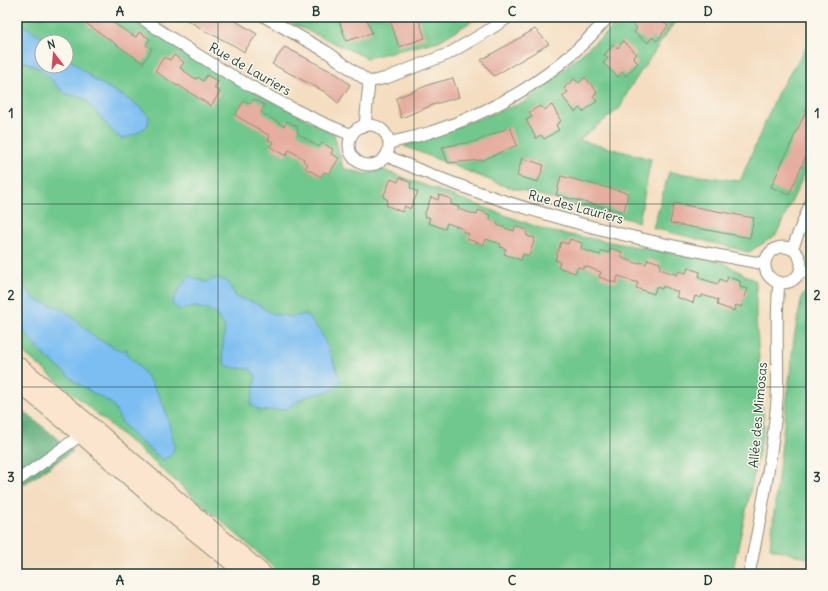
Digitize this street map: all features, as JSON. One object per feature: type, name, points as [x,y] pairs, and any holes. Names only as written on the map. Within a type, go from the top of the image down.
[{"type":"street","name":"Rue de Lauriers","points":[[140,17],[200,56],[258,90],[327,126],[352,135]]},
{"type":"street","points":[[265,17],[327,52],[369,82],[386,78],[448,54],[509,17]]},
{"type":"street","points":[[389,143],[413,138],[452,125],[500,104],[516,95],[560,64],[588,39],[608,17]]},
{"type":"street","points":[[365,126],[369,82]]},
{"type":"street","points":[[371,125],[380,128],[386,134],[389,143],[387,156],[374,165],[367,165],[358,162],[351,154],[349,148],[352,135],[357,129],[365,126],[371,125]]},
{"type":"street","name":"Rue des Lauriers","points":[[387,156],[416,169],[522,208],[688,249],[765,264]]},
{"type":"street","points":[[792,249],[811,202]]},
{"type":"street","points":[[784,247],[792,249],[800,258],[800,270],[797,276],[791,281],[779,282],[769,276],[765,264],[769,254],[775,249],[784,247]]},
{"type":"street","points":[[800,270],[811,274]]},
{"type":"street","name":"Allée des Mimosas","points":[[749,574],[772,445],[777,392],[777,299],[779,282]]},
{"type":"street","points":[[17,364],[78,414],[264,574]]},
{"type":"street","points":[[17,382],[158,502],[246,574]]},
{"type":"street","points":[[17,481],[81,435]]},
{"type":"green space","points":[[17,17],[134,17],[246,87],[334,134],[343,168],[366,174],[383,170],[548,231],[722,262],[756,281],[756,317],[764,429],[732,574],[282,574],[133,444],[17,347]]},
{"type":"green space","points":[[278,17],[479,17],[439,41],[367,58]]},
{"type":"green space","points":[[620,17],[678,17],[629,89],[620,108],[579,140],[651,159],[639,222],[502,185],[404,146],[525,102],[612,28]]},
{"type":"green space","points":[[811,40],[811,160],[776,235],[749,252],[653,228],[669,172],[740,181],[778,92]]},
{"type":"green space","points":[[811,287],[811,559],[770,548],[794,338],[802,296]]},
{"type":"green space","points":[[17,406],[73,451],[17,489]]},
{"type":"water","points":[[17,21],[37,34],[34,34],[34,66],[17,58]]},
{"type":"water","points":[[74,63],[92,78],[136,104],[149,116],[148,125],[136,134],[122,139],[114,133],[85,99],[64,93],[46,74],[74,74]]},
{"type":"water","points":[[190,276],[205,282],[218,278],[228,282],[236,297],[256,303],[273,314],[292,317],[306,314],[320,331],[330,352],[341,382],[333,390],[305,397],[286,409],[261,411],[251,405],[256,376],[250,369],[235,368],[225,365],[222,353],[225,327],[214,312],[195,307],[180,310],[172,304],[177,292]]},
{"type":"water","points":[[17,277],[34,299],[64,310],[96,338],[121,351],[127,349],[127,355],[150,381],[160,397],[166,412],[175,445],[172,454],[163,460],[138,440],[123,424],[112,404],[78,384],[43,354],[17,324]]},
{"type":"building","points":[[92,17],[116,17],[112,22],[130,34],[136,37],[139,32],[150,39],[146,45],[152,49],[143,63],[87,24]]},
{"type":"building","points":[[182,17],[229,17],[257,34],[244,52]]},
{"type":"building","points":[[338,17],[366,17],[372,33],[346,41]]},
{"type":"building","points":[[389,17],[418,17],[425,38],[399,47]]},
{"type":"building","points":[[637,17],[663,17],[661,21],[668,26],[657,41],[652,37],[648,43],[634,32],[637,28],[632,24]]},
{"type":"building","points":[[535,29],[549,44],[494,76],[481,60]]},
{"type":"building","points":[[623,41],[637,54],[633,58],[638,63],[626,76],[622,72],[618,77],[603,63],[608,58],[604,55],[613,45],[618,48]]},
{"type":"building","points":[[285,47],[338,75],[350,85],[338,103],[325,92],[272,64]]},
{"type":"building","points":[[174,55],[184,62],[180,68],[196,79],[198,77],[203,81],[207,75],[218,82],[214,88],[220,92],[211,106],[155,71],[164,57],[170,60]]},
{"type":"building","points":[[585,77],[597,92],[593,96],[597,101],[583,112],[579,108],[575,112],[562,96],[568,92],[564,88],[574,79],[579,83]]},
{"type":"building","points":[[453,78],[459,97],[435,104],[401,118],[396,98],[431,84]]},
{"type":"building","points":[[254,99],[265,105],[261,112],[284,126],[287,121],[298,127],[297,133],[319,147],[322,143],[333,149],[331,154],[339,158],[329,174],[324,172],[321,177],[305,168],[308,164],[303,161],[304,159],[289,150],[286,156],[270,147],[273,142],[268,140],[270,136],[235,115],[244,101],[250,104]]},
{"type":"building","points":[[811,100],[811,145],[789,195],[771,187]]},
{"type":"building","points":[[552,105],[561,121],[556,125],[559,130],[544,139],[541,135],[536,138],[526,120],[532,117],[529,112],[540,106],[544,110]]},
{"type":"building","points":[[510,127],[517,145],[483,160],[448,163],[442,147],[477,141]]},
{"type":"building","points":[[522,158],[544,165],[538,182],[517,176]]},
{"type":"building","points":[[561,176],[628,193],[624,212],[556,195]]},
{"type":"building","points":[[400,177],[411,183],[410,188],[418,192],[410,209],[405,206],[402,212],[386,205],[388,200],[383,197],[391,179],[398,182]]},
{"type":"building","points":[[439,195],[451,199],[451,204],[459,207],[458,209],[477,215],[478,210],[490,215],[490,220],[498,223],[497,225],[514,231],[515,226],[527,230],[527,236],[535,238],[529,256],[523,254],[521,260],[504,254],[506,249],[500,247],[501,244],[486,239],[484,245],[467,239],[469,234],[463,232],[464,229],[447,223],[445,229],[428,223],[430,218],[424,216],[431,197],[438,200]]},
{"type":"building","points":[[674,203],[754,218],[750,238],[670,223]]},
{"type":"building","points":[[570,239],[582,243],[581,249],[600,255],[602,251],[609,253],[610,248],[622,252],[622,258],[639,264],[639,262],[646,264],[648,259],[660,263],[660,269],[677,275],[679,271],[686,273],[688,268],[700,272],[699,278],[718,284],[720,279],[726,282],[728,277],[740,281],[740,287],[748,289],[741,307],[736,305],[734,311],[717,305],[718,300],[702,295],[701,298],[695,296],[693,303],[676,297],[678,292],[663,286],[662,289],[656,287],[654,294],[636,288],[638,283],[618,276],[616,283],[599,277],[601,272],[584,266],[583,269],[578,267],[575,273],[558,267],[560,262],[555,260],[561,242],[568,244]]}]
